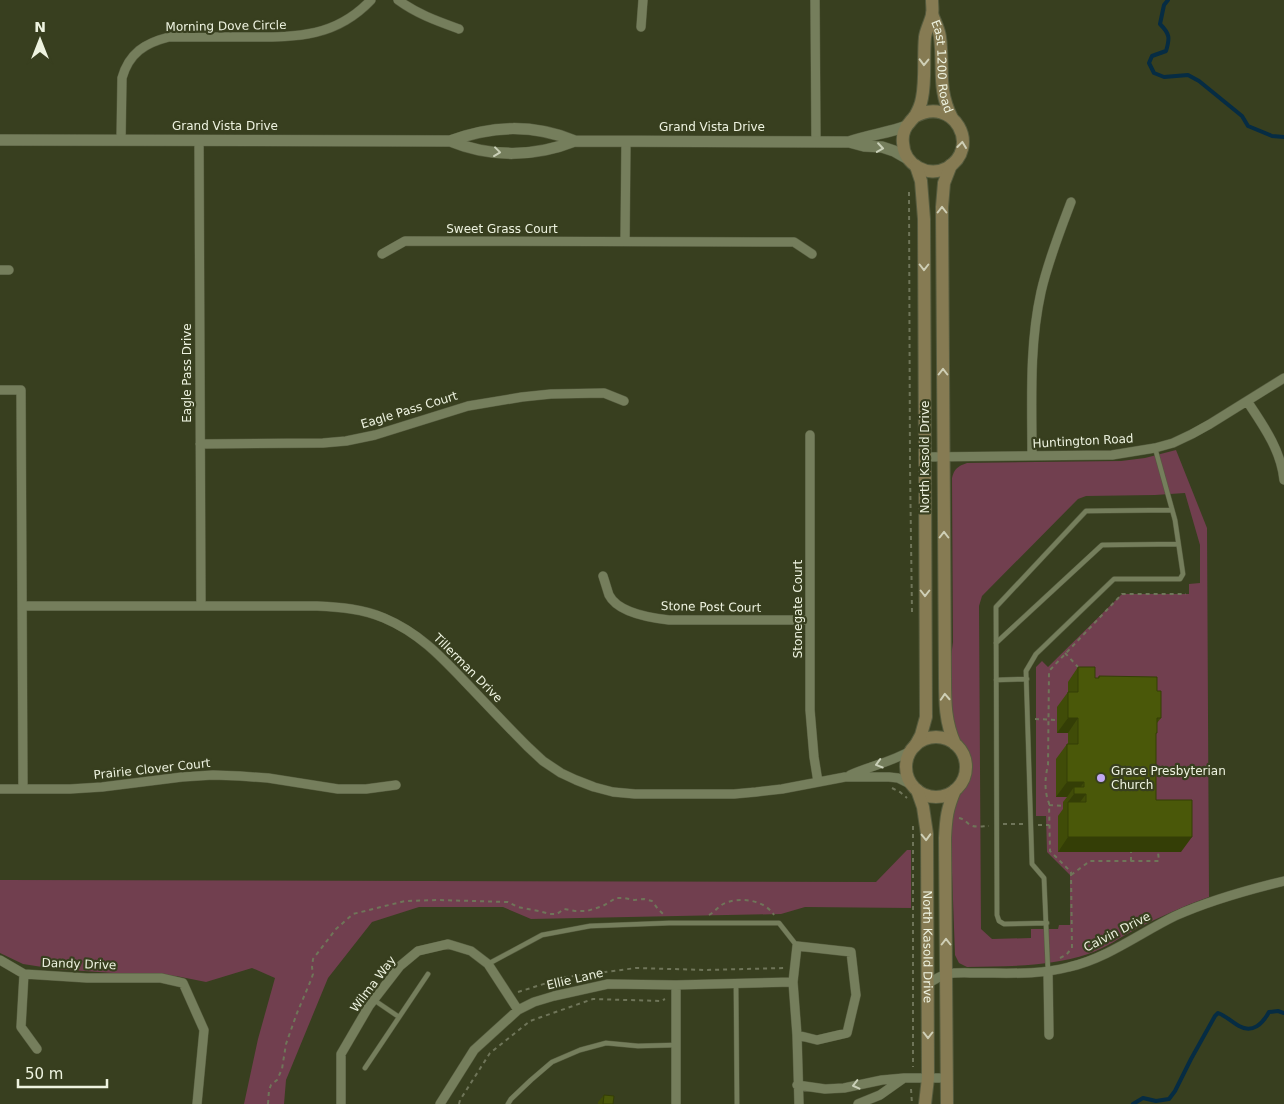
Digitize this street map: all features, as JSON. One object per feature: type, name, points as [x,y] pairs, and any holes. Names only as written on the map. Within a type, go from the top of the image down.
[{"type":"main road","name":"East 1200 Road","points":[[911,121],[922,98],[925,35],[932,14],[932,0]]},
{"type":"main road","name":"East 1200 Road","points":[[932,14],[940,35],[944,101],[952,118]]},
{"type":"main road","points":[[930,111],[938,111],[952,118],[961,131],[963,142],[961,152],[955,162],[940,171],[934,172],[921,169],[912,163],[905,154],[903,143],[904,131],[911,121],[922,113],[930,111]]},
{"type":"main road","name":"North Kasold Drive","points":[[912,163],[920,181],[924,219],[926,717],[921,735],[913,748]]},
{"type":"main road","name":"North Kasold Drive","points":[[951,165],[943,192],[945,695],[948,728],[955,744]]},
{"type":"main road","points":[[935,738],[948,740],[955,744],[963,754],[966,766],[962,781],[955,790],[949,794],[936,797],[922,794],[914,788],[906,768],[913,748],[922,741],[935,738]]},
{"type":"main road","name":"North Kasold Drive","points":[[914,788],[923,807],[927,834],[928,1078],[925,1104]]},
{"type":"main road","name":"North Kasold Drive","points":[[947,1104],[946,818],[948,806],[955,790]]},
{"type":"street","name":"Morning Dove Circle","points":[[121,140],[122,78],[132,58],[142,48],[154,41],[169,37],[286,37],[306,35],[324,31],[341,24],[372,0]]},
{"type":"street","points":[[398,0],[424,16],[459,29]]},
{"type":"street","points":[[641,27],[643,0]]},
{"type":"street","points":[[815,0],[816,142]]},
{"type":"street","name":"Grand Vista Drive","points":[[849,142],[894,131],[911,121]]},
{"type":"street","name":"Grand Vista Drive","points":[[450,141],[463,136],[496,129],[512,128],[561,135],[575,141]]},
{"type":"street","name":"Grand Vista Drive","points":[[0,140],[450,141],[464,146],[512,154],[562,146],[575,141],[849,142],[894,150],[912,163]]},
{"type":"street","name":"Eagle Pass Drive","points":[[198,140],[201,606]]},
{"type":"street","points":[[625,241],[626,141]]},
{"type":"street","points":[[1032,456],[1032,364],[1035,328],[1041,292],[1052,251],[1071,202]]},
{"type":"street","name":"Sweet Grass Court","points":[[382,254],[405,241],[625,241],[794,242],[812,254]]},
{"type":"street","name":"Huntington Road","points":[[925,457],[1112,455],[1155,448],[1173,443],[1192,434],[1284,378]]},
{"type":"street","points":[[0,390],[20,390],[22,789]]},
{"type":"street","name":"Eagle Pass Court","points":[[200,444],[324,443],[346,441],[376,435],[468,406],[504,399],[541,395],[604,393],[624,401]]},
{"type":"street","points":[[1247,401],[1268,433],[1277,453],[1284,480]]},
{"type":"street","name":"Stonegate Court","points":[[810,435],[811,734],[818,782]]},
{"type":"street","name":"Stone Post Court","points":[[603,576],[610,596],[618,605],[650,618],[669,620],[810,620]]},
{"type":"street","name":"Tillerman Drive","points":[[22,606],[341,607],[360,610],[384,618],[404,628],[438,652],[522,742],[543,761],[568,776],[594,787],[613,792],[635,794],[734,794],[782,789],[845,777],[890,776],[898,778],[914,788]]},
{"type":"street","name":"Tillerman Drive","points":[[845,777],[865,768],[892,760],[913,748]]},
{"type":"street","name":"Prairie Clover Court","points":[[0,788],[102,787],[213,775],[268,778],[338,789],[366,789],[396,785]]},
{"type":"street","name":"Calvin Drive","points":[[928,984],[946,974],[1048,972],[1071,967],[1112,951],[1177,916],[1214,901],[1254,888],[1284,881]]},
{"type":"street","name":"Wilma Way","points":[[341,1104],[341,1054],[374,1000],[400,966],[418,951],[448,944],[471,951],[488,964],[518,1010]]},
{"type":"street","points":[[796,1035],[817,1040],[847,1032],[856,995],[851,952],[796,946],[793,982],[799,1104]]},
{"type":"street","name":"Dandy Drive","points":[[0,960],[24,974],[87,978],[161,978],[183,983],[204,1030],[197,1104]]},
{"type":"street","points":[[1048,972],[1049,1034]]},
{"type":"street","points":[[24,974],[21,1027],[37,1049]]},
{"type":"street","name":"Ellie Lane","points":[[440,1104],[474,1050],[518,1010],[534,1002],[608,984],[676,988],[736,983],[793,982]]},
{"type":"street","points":[[676,988],[676,1104]]},
{"type":"street","points":[[858,1104],[880,1095],[908,1078]]},
{"type":"street","points":[[797,1085],[844,1088],[882,1080],[947,1078]]},
{"type":"lane","points":[[1048,972],[1044,878],[1032,864],[1026,671],[1036,654],[1114,579],[1180,579],[1183,574],[1172,510],[1155,448]]},
{"type":"lane","points":[[1047,923],[1004,924],[999,921],[997,915],[996,607],[1086,511],[1172,510]]},
{"type":"lane","points":[[996,643],[1102,545],[1178,544]]},
{"type":"lane","points":[[996,680],[1027,679]]},
{"type":"lane","points":[[488,964],[542,935],[590,926],[669,923],[779,923],[796,946]]},
{"type":"lane","points":[[365,1068],[428,974]]},
{"type":"lane","points":[[736,983],[737,1104]]},
{"type":"lane","points":[[374,1000],[399,1017]]},
{"type":"lane","points":[[508,1104],[511,1099],[552,1062],[580,1050],[606,1043],[638,1046],[676,1045]]},
{"type":"path","points":[[908,185],[912,618]]},
{"type":"path","points":[[1048,962],[1066,955],[1072,948],[1071,872],[1050,851],[1049,805],[1046,797],[1048,766],[1048,671],[1122,594],[1186,594]]},
{"type":"path","points":[[1065,654],[1082,671]]},
{"type":"path","points":[[1028,719],[1057,720]]},
{"type":"path","points":[[887,787],[900,792],[908,800]]},
{"type":"path","points":[[1049,805],[1064,806]]},
{"type":"path","points":[[912,1104],[908,1078],[913,827]]},
{"type":"path","points":[[1131,852],[1131,861]]},
{"type":"path","points":[[1071,875],[1090,861],[1159,861],[1158,852]]},
{"type":"path","points":[[268,1104],[269,1090],[271,1085],[277,1080],[282,1068],[286,1044],[313,974],[313,959],[336,929],[353,914],[406,901],[438,900],[508,902],[518,907],[557,914],[564,909],[587,911],[603,906],[616,898],[624,898],[652,901],[658,910],[666,916]]},
{"type":"path","points":[[708,915],[728,902],[747,900],[764,904],[774,914],[774,923]]},
{"type":"path","points":[[458,1104],[490,1053],[530,1022],[593,999],[661,1001],[676,988]]},
{"type":"shaded area","points":[[1176,450],[1207,528],[1209,897],[1154,920],[1088,954],[1043,964],[967,967],[959,963],[955,955],[951,845],[953,809],[970,780],[972,766],[969,753],[953,730],[949,672],[953,642],[952,478],[954,472],[961,465],[967,463],[1121,461],[1145,458]],"holes":[[[1185,493],[1200,545],[1200,583],[1189,584],[1189,594],[1122,594],[1048,667],[1042,661],[1036,667],[1036,816],[1046,816],[1047,852],[1070,875],[1070,925],[1059,925],[1058,929],[1031,929],[1031,938],[992,939],[981,929],[979,606],[982,596],[1078,499],[1086,496]],[[1068,682],[1146,815],[1074,797],[1056,797],[1068,759],[1068,733],[1057,733],[1057,707],[1068,707]]]},
{"type":"shaded area","points":[[907,850],[911,850],[911,908],[805,907],[781,914],[531,919],[503,907],[419,907],[372,922],[328,978],[286,1080],[284,1104],[244,1104],[258,1039],[275,978],[252,968],[206,982],[176,976],[55,969],[23,964],[0,953],[0,880],[876,882]]},
{"type":"building","name":"Grace Presbyterian Church","points":[[1078,667],[1095,667],[1095,678],[1099,678],[1099,676],[1157,677],[1157,691],[1161,691],[1161,718],[1157,718],[1156,733],[1156,800],[1192,800],[1192,837],[1068,837],[1068,802],[1086,802],[1086,794],[1074,794],[1074,787],[1084,787],[1084,782],[1067,782],[1067,744],[1078,744],[1078,718],[1068,718],[1068,692],[1078,692]]},
{"type":"building","points":[[604,1095],[614,1096],[613,1104],[603,1104]]},
{"type":"waterway","points":[[1168,0],[1164,5],[1160,24],[1166,31],[1168,43],[1166,51],[1152,56],[1149,63],[1154,73],[1164,77],[1188,75],[1199,81],[1242,116],[1248,126],[1272,136],[1284,137]]},
{"type":"waterway","points":[[1133,1104],[1143,1098],[1156,1101],[1169,1099],[1218,1013],[1239,1026],[1249,1029],[1261,1023],[1269,1012],[1278,1011],[1284,1013]]},
{"type":"place","name":"Grace Presbyterian Church","points":[[1101,778]]}]
